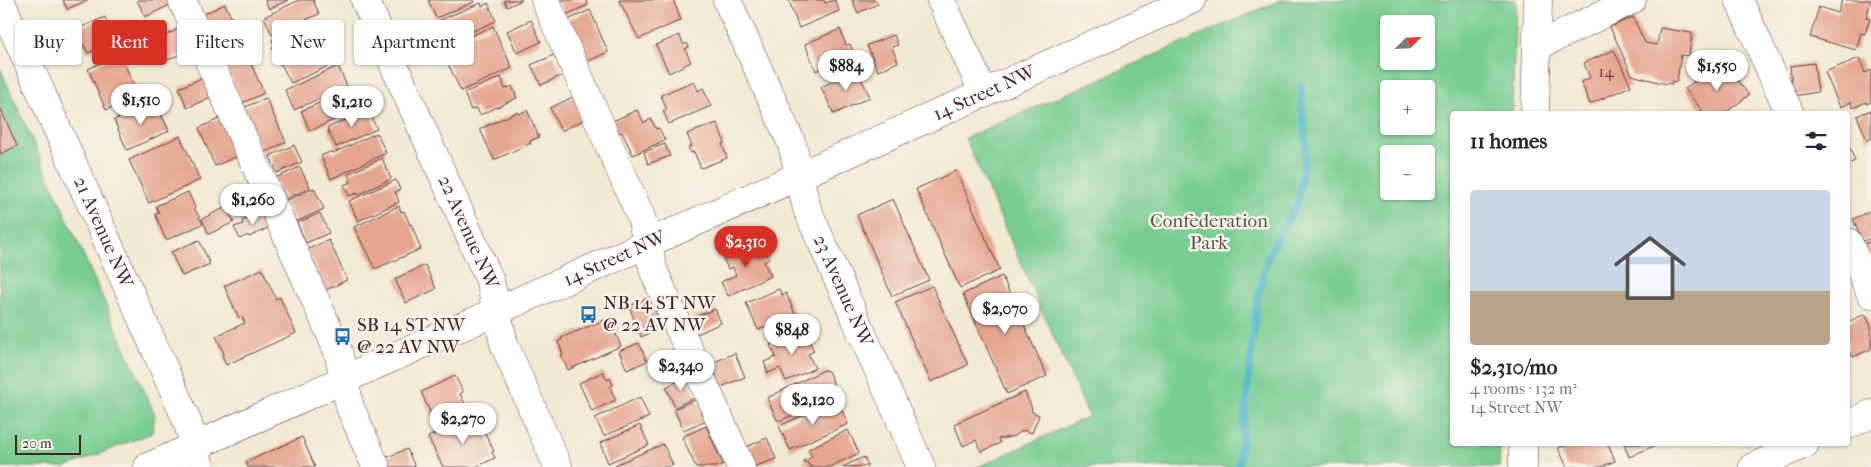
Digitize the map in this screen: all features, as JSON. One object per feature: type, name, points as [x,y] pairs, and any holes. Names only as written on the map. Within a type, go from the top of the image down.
[{"type":"street","name":"21 Avenue NW","points":[[0,0],[185,416],[198,456]]},
{"type":"street","points":[[182,0],[338,351],[350,407],[376,467]]},
{"type":"street","name":"22 Avenue NW","points":[[365,0],[490,281],[504,344],[558,467]]},
{"type":"street","points":[[545,0],[642,217],[654,272],[741,467]]},
{"type":"street","name":"23 Avenue NW","points":[[728,0],[792,144],[806,209],[921,467]]},
{"type":"street","points":[[941,0],[984,94]]},
{"type":"street","name":"14 Street NW","points":[[148,467],[198,456],[345,379],[984,94],[1155,7],[1192,0]]},
{"type":"street","points":[[1535,111],[1538,0]]},
{"type":"street","points":[[1538,46],[1632,0]]},
{"type":"street","points":[[1738,0],[1789,111]]},
{"type":"street","points":[[1850,247],[1871,294]]},
{"type":"street","points":[[1850,424],[1871,414]]},
{"type":"street","points":[[1523,446],[1523,467]]},
{"type":"street","points":[[1753,467],[1800,446]]},
{"type":"green space","name":"Confederation Park","points":[[1281,0],[1516,0],[1512,111],[1450,111],[1450,446],[1500,446],[1499,467],[978,467],[1089,416],[965,138]]},
{"type":"green space","points":[[0,68],[155,415],[152,433],[66,467],[0,467]]},
{"type":"building","points":[[63,0],[88,0],[67,9]]},
{"type":"building","points":[[137,0],[168,0],[170,5],[145,17]]},
{"type":"building","points":[[265,0],[288,0],[269,9]]},
{"type":"building","points":[[299,0],[313,0],[319,14],[306,20],[272,20],[272,35],[264,17]]},
{"type":"building","points":[[428,0],[473,0],[474,2],[436,18]]},
{"type":"building","points":[[504,0],[522,0],[507,7]]},
{"type":"building","points":[[558,0],[586,0],[588,5],[565,15]]},
{"type":"building","points":[[619,0],[673,0],[681,20],[639,39]]},
{"type":"building","points":[[824,0],[825,3],[835,0],[839,11],[799,28],[789,1]]},
{"type":"building","points":[[852,0],[876,0],[878,4],[858,13]]},
{"type":"building","points":[[1842,0],[1871,0],[1866,18],[1870,19],[1865,34],[1861,33],[1856,50],[1810,37],[1819,7],[1838,13]]},
{"type":"building","points":[[481,3],[482,6],[488,3],[496,21],[474,31],[474,20],[440,20]]},
{"type":"building","points":[[225,4],[233,20],[204,20],[202,15]]},
{"type":"building","points":[[590,10],[608,52],[586,62],[568,20]]},
{"type":"building","points":[[1633,17],[1645,43],[1657,45],[1660,28],[1692,33],[1689,56],[1681,55],[1677,82],[1672,81],[1672,84],[1662,83],[1632,75],[1610,27]]},
{"type":"building","points":[[531,20],[541,42],[517,53],[507,31]]},
{"type":"building","points":[[92,23],[92,51],[88,53],[84,45],[82,46],[82,27]]},
{"type":"building","points":[[493,26],[512,68],[461,91],[449,65],[474,65],[474,34]]},
{"type":"building","points":[[840,29],[846,45],[850,44],[854,53],[816,71],[805,44]]},
{"type":"building","points":[[177,30],[177,56],[168,60],[167,58],[167,34]]},
{"type":"building","points":[[679,35],[684,45],[687,43],[689,47],[685,49],[691,62],[669,73],[656,45]]},
{"type":"building","points":[[894,35],[898,45],[892,47],[898,62],[878,71],[867,45]]},
{"type":"building","points":[[1614,50],[1631,86],[1590,104],[1581,82],[1590,78],[1584,63]]},
{"type":"building","points":[[554,55],[563,75],[541,85],[531,65]]},
{"type":"building","points":[[1859,58],[1865,73],[1871,70],[1871,102],[1867,104],[1866,102],[1853,108],[1851,102],[1840,107],[1825,72]]},
{"type":"building","points":[[1814,63],[1818,92],[1793,96],[1790,66]]},
{"type":"building","points":[[97,65],[125,65],[139,96],[106,110],[88,69]]},
{"type":"building","points":[[225,65],[251,65],[264,93],[242,103]]},
{"type":"building","points":[[282,65],[331,65],[291,83]]},
{"type":"building","points":[[338,66],[347,86],[294,110],[285,90]]},
{"type":"building","points":[[1727,67],[1749,95],[1728,111],[1703,111],[1685,89],[1709,69],[1716,77]]},
{"type":"building","points":[[857,70],[870,97],[834,114],[821,87]]},
{"type":"building","points":[[204,77],[213,96],[187,108],[179,88]]},
{"type":"building","points":[[501,77],[505,89],[512,86],[517,98],[480,115],[477,108],[471,110],[464,93]]},
{"type":"building","points":[[694,81],[698,91],[703,88],[711,106],[669,124],[663,111],[667,110],[661,95]]},
{"type":"building","points":[[353,88],[362,107],[310,131],[301,111]]},
{"type":"building","points":[[575,96],[586,119],[561,131],[550,108]]},
{"type":"building","points":[[266,98],[286,142],[263,153],[243,108]]},
{"type":"building","points":[[155,101],[169,131],[127,150],[114,120]]},
{"type":"building","points":[[0,107],[17,146],[0,154]]},
{"type":"building","points":[[368,110],[377,129],[336,147],[327,128]]},
{"type":"building","points":[[527,110],[539,137],[530,141],[531,143],[494,160],[480,129],[517,112],[519,114]]},
{"type":"building","points":[[637,110],[644,123],[651,119],[656,129],[659,128],[665,140],[633,155],[622,132],[620,133],[613,121]]},
{"type":"building","points":[[1871,110],[1871,139],[1867,140],[1857,116]]},
{"type":"building","points":[[223,117],[240,155],[215,166],[199,128]]},
{"type":"building","points":[[717,123],[725,143],[722,144],[727,158],[701,168],[694,152],[691,153],[688,147],[692,146],[687,134]]},
{"type":"building","points":[[377,133],[386,153],[331,179],[321,156],[332,151],[333,153]]},
{"type":"building","points":[[180,136],[200,180],[149,203],[129,160]]},
{"type":"building","points":[[665,144],[670,156],[648,164],[644,152]]},
{"type":"building","points":[[294,145],[302,162],[277,173],[270,156]]},
{"type":"building","points":[[1850,148],[1855,161],[1850,163]]},
{"type":"building","points":[[382,158],[391,179],[357,195],[357,193],[349,196],[344,185],[351,182],[348,174]]},
{"type":"building","points":[[300,167],[310,188],[285,199],[275,178]]},
{"type":"building","points":[[956,171],[1000,270],[960,288],[916,189]]},
{"type":"building","points":[[396,180],[400,190],[395,192],[399,202],[358,221],[349,201]]},
{"type":"building","points":[[314,188],[324,209],[295,222],[285,201]]},
{"type":"building","points":[[188,192],[203,224],[166,240],[155,214],[159,213],[156,206]]},
{"type":"building","points":[[893,199],[929,280],[892,296],[857,215]]},
{"type":"building","points":[[399,206],[401,212],[404,211],[411,224],[421,249],[375,269],[354,227]]},
{"type":"building","points":[[226,207],[234,222],[209,234],[202,219]]},
{"type":"building","points":[[263,211],[270,227],[240,239],[234,227],[243,224],[242,221]]},
{"type":"building","points":[[1871,211],[1871,238],[1863,241],[1853,219]]},
{"type":"building","points":[[320,213],[329,233],[306,243],[297,223]]},
{"type":"building","points":[[199,240],[210,264],[182,276],[171,252]]},
{"type":"building","points":[[329,240],[347,280],[326,290],[308,249]]},
{"type":"building","points":[[760,240],[769,259],[764,262],[771,276],[728,296],[721,282],[736,275],[733,267],[728,269],[723,258]]},
{"type":"building","points":[[1871,241],[1871,266],[1862,245]]},
{"type":"building","points":[[425,265],[436,289],[406,303],[395,279]]},
{"type":"building","points":[[262,269],[276,299],[280,297],[296,333],[226,365],[222,355],[224,354],[216,336],[245,323],[242,317],[239,318],[224,286]]},
{"type":"building","points":[[1002,276],[1047,376],[1007,394],[963,294]]},
{"type":"building","points":[[932,286],[968,365],[931,382],[895,302]]},
{"type":"building","points":[[779,289],[782,295],[786,293],[795,314],[758,330],[746,303]]},
{"type":"building","points":[[648,298],[663,327],[641,337],[629,306]]},
{"type":"building","points":[[715,309],[721,323],[697,334],[691,319]]},
{"type":"building","points":[[1865,314],[1871,326],[1871,349],[1853,357],[1850,353],[1850,321]]},
{"type":"building","points":[[611,317],[618,331],[615,332],[621,346],[568,370],[561,356],[563,355],[558,341]]},
{"type":"building","points":[[804,330],[814,351],[808,354],[815,368],[786,381],[780,368],[768,373],[764,362],[776,357],[770,345]]},
{"type":"building","points":[[639,343],[647,361],[627,370],[619,351]]},
{"type":"building","points":[[735,353],[745,377],[721,387],[710,364]]},
{"type":"building","points":[[824,370],[828,371],[832,379],[835,391],[833,397],[782,420],[777,420],[767,398]]},
{"type":"building","points":[[603,372],[607,380],[610,378],[613,385],[610,387],[616,400],[592,411],[579,383]]},
{"type":"building","points":[[455,376],[463,392],[460,394],[465,404],[454,409],[457,415],[446,420],[444,416],[434,421],[421,392]]},
{"type":"building","points":[[687,377],[696,397],[675,407],[666,387]]},
{"type":"building","points":[[1025,392],[1032,412],[1039,415],[1032,433],[1023,430],[1015,436],[998,439],[1000,443],[981,452],[976,440],[963,446],[954,424]]},
{"type":"building","points":[[640,397],[649,417],[604,436],[595,418]]},
{"type":"building","points":[[697,399],[707,420],[683,430],[674,409]]},
{"type":"building","points":[[831,403],[834,409],[840,406],[848,424],[790,450],[779,426]]},
{"type":"building","points":[[476,415],[494,451],[492,452],[495,458],[476,467],[443,467],[428,437]]},
{"type":"building","points":[[640,425],[649,445],[608,463],[600,443]]},
{"type":"building","points":[[706,426],[723,464],[716,467],[696,467],[682,437]]},
{"type":"building","points":[[848,430],[859,453],[829,467],[810,467],[807,462],[804,463],[803,461],[812,457],[808,449]]},
{"type":"building","points":[[302,437],[315,467],[248,467],[246,462]]},
{"type":"building","points":[[767,438],[776,459],[753,467],[744,448]]},
{"type":"building","points":[[663,444],[673,465],[668,467],[616,467],[615,465]]},
{"type":"building","points":[[1563,446],[1609,446],[1615,461],[1601,467],[1567,467],[1558,448]]},
{"type":"building","points":[[1625,446],[1654,446],[1629,457]]},
{"type":"building","points":[[407,449],[415,467],[389,467],[385,458]]},
{"type":"building","points":[[864,457],[868,466],[842,467]]},
{"type":"waterway","points":[[1239,467],[1257,300],[1269,254],[1298,202],[1306,150],[1301,85]]},
{"type":"place","name":"NB 14 ST NW @ 22 AV NW","points":[[589,314]]},
{"type":"place","name":"SB 14 ST NW @ 22 AV NW","points":[[343,336]]}]
